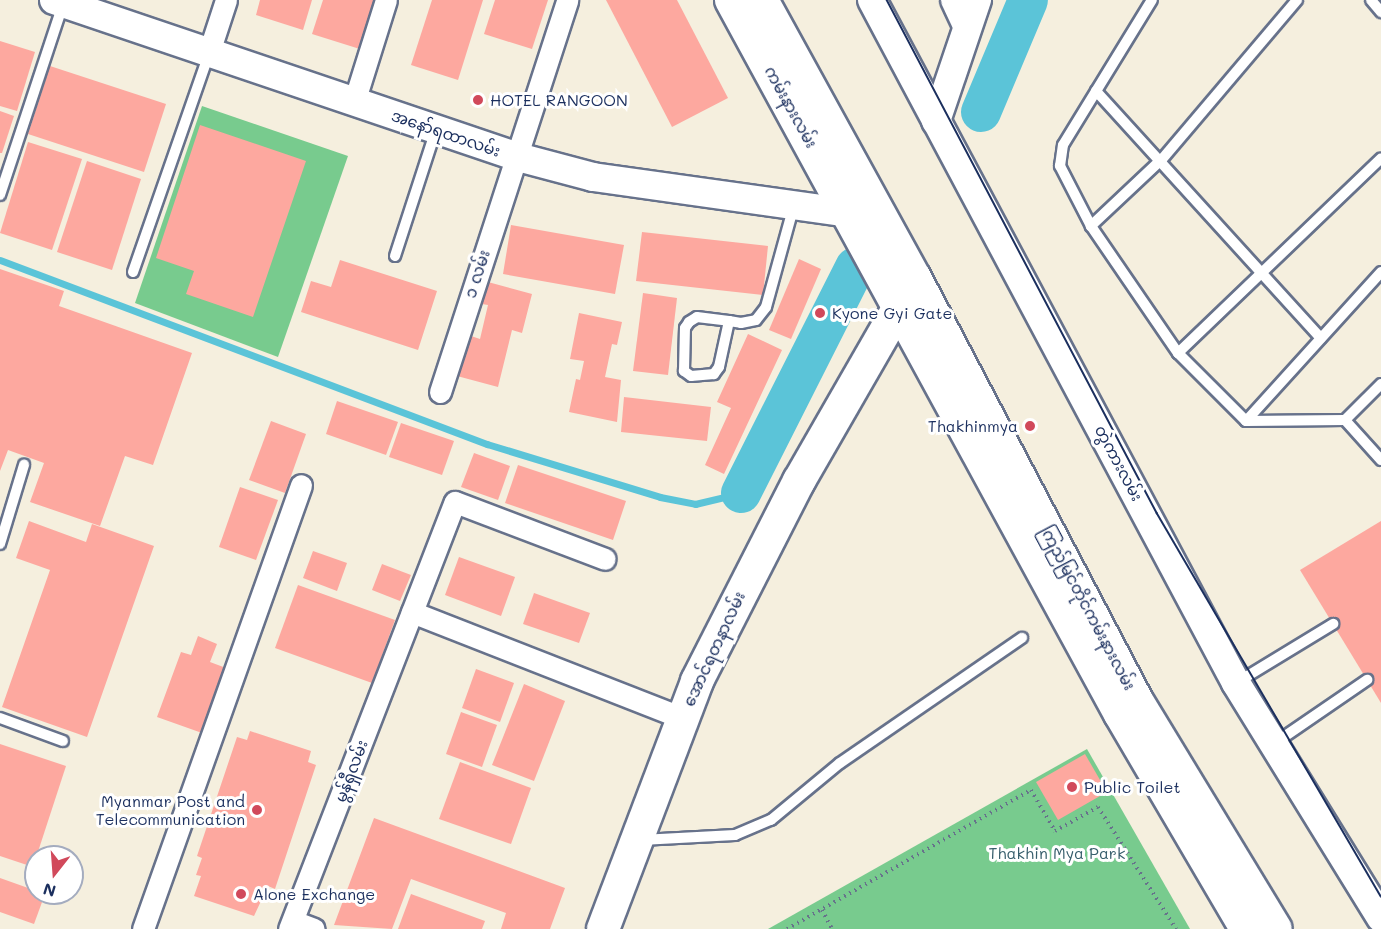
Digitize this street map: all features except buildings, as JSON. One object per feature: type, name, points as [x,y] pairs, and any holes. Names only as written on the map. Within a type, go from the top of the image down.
[{"type":"main road","name":"ကမ်းနားလမ်း","points":[[731,0],[861,209],[915,278]]},
{"type":"main road","name":"ကမ်းနားလမ်း","points":[[762,0],[861,209],[898,309]]},
{"type":"main road","name":"တွဲကားလမ်း","points":[[872,0],[1236,683],[1381,918]]},
{"type":"main road","points":[[936,121],[964,28],[976,0]]},
{"type":"main road","name":"အနော်ရထာလမ်း","points":[[61,1],[514,156],[593,177],[794,204],[861,209]]},
{"type":"main road","name":"အောင်ရတနာလမ်း","points":[[603,929],[634,841],[682,718],[747,577],[915,278]]},
{"type":"main road","name":"ကြည်မြင်တိုင်ကမ်းနားလမ်း","points":[[915,278],[1139,704],[1276,929]]},
{"type":"main road","name":"ကြည်မြင်တိုင်ကမ်းနားလမ်း","points":[[898,309],[1120,714],[1246,929]]},
{"type":"street","points":[[209,52],[226,0]]},
{"type":"street","points":[[354,102],[386,0]]},
{"type":"street","name":"၁ လမ်း","points":[[440,392],[514,156],[567,0]]},
{"type":"street","points":[[951,0],[964,28]]},
{"type":"street","points":[[143,929],[301,485]]},
{"type":"street","name":"မွန်ရှီလမ်း","points":[[291,925],[455,502],[605,558]]},
{"type":"street","points":[[412,612],[682,718]]},
{"type":"street","points":[[291,925],[314,929]]},
{"type":"lane","points":[[1152,0],[1064,145],[1060,166],[1091,226],[1178,353],[1246,421],[1345,420],[1381,384]]},
{"type":"lane","points":[[1091,226],[1162,159],[1297,0]]},
{"type":"lane","points":[[1371,0],[1381,12]]},
{"type":"lane","points":[[0,195],[61,1]]},
{"type":"lane","points":[[133,272],[209,52]]},
{"type":"lane","points":[[1096,91],[1162,159],[1260,274],[1321,338]]},
{"type":"lane","points":[[395,256],[436,130]]},
{"type":"lane","points":[[1178,353],[1381,158]]},
{"type":"lane","points":[[729,321],[714,374],[691,376],[684,371],[685,328],[689,322],[697,317],[729,321],[756,320],[766,307],[794,204]]},
{"type":"lane","points":[[1246,421],[1381,272]]},
{"type":"lane","points":[[1345,420],[1381,460]]},
{"type":"lane","points":[[0,544],[24,465]]},
{"type":"lane","points":[[0,507],[11,511]]},
{"type":"lane","points":[[1236,683],[1333,624]]},
{"type":"lane","points":[[634,841],[735,835],[771,820],[840,763],[1022,638]]},
{"type":"lane","points":[[1273,744],[1367,680]]},
{"type":"lane","points":[[0,718],[63,741]]},
{"type":"path","points":[[787,929],[1031,789],[1054,831],[1098,807],[1176,929]]},
{"type":"path","points":[[822,910],[832,929]]},
{"type":"green space","points":[[202,106],[348,156],[278,357],[135,303]]},
{"type":"green space","name":"Thakhin Mya Park","points":[[1087,749],[1190,929],[768,929]]},
{"type":"waterway","points":[[981,112],[1028,0]]},
{"type":"waterway","points":[[0,260],[487,444],[660,497],[695,504],[741,493]]},
{"type":"waterway","points":[[741,493],[855,267]]},
{"type":"tram line","points":[[887,0],[1157,513],[1381,896]]},
{"type":"place","name":"HOTEL RANGOON","points":[[478,100]]},
{"type":"place","name":"Kyone Gyi Gate","points":[[820,313]]},
{"type":"place","name":"Thakhinmya","points":[[1030,426]]},
{"type":"place","name":"Public Toilet","points":[[1072,787]]},
{"type":"place","name":"Myanmar Post and Telecommunication","points":[[257,810]]},
{"type":"place","name":"Alone Exchange","points":[[241,894]]}]
